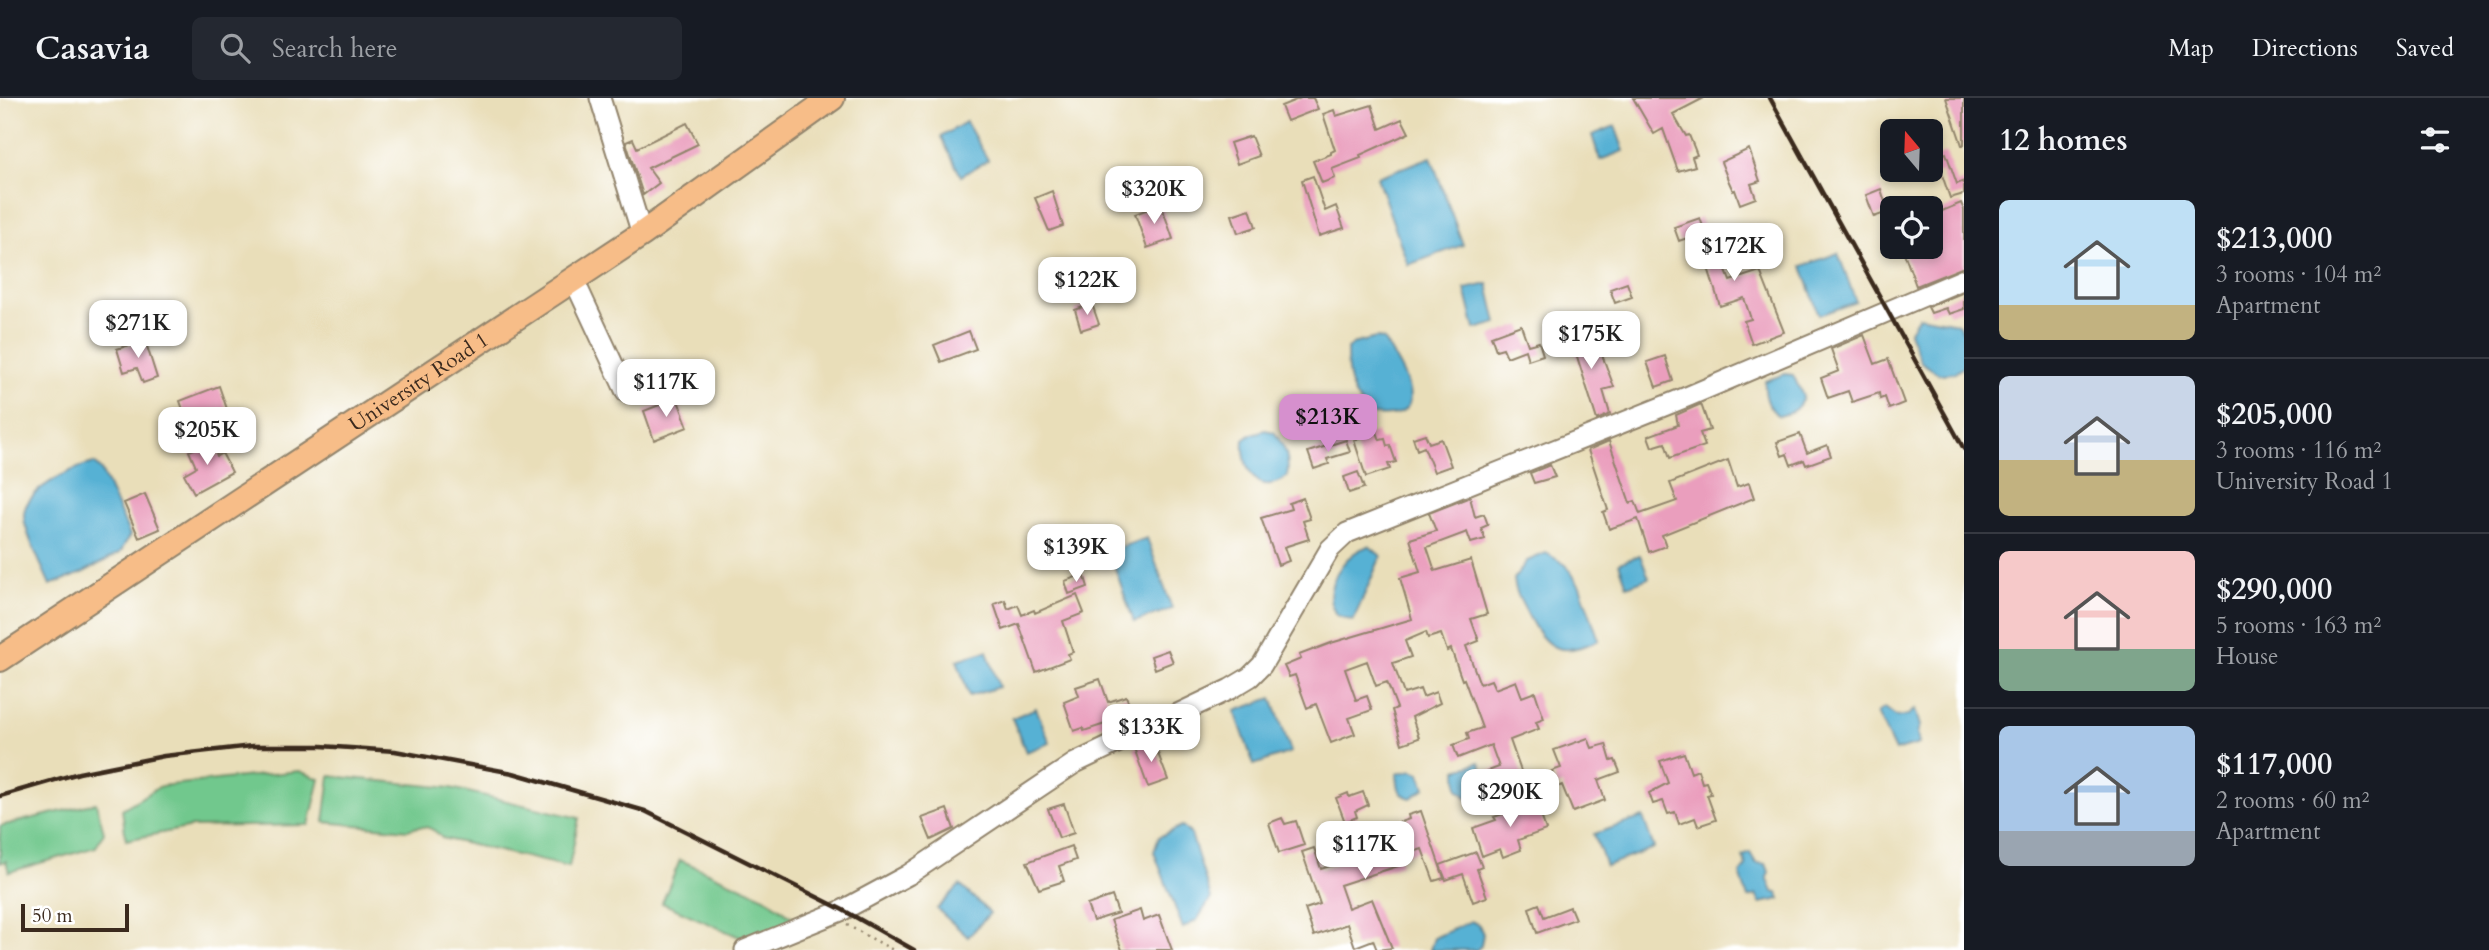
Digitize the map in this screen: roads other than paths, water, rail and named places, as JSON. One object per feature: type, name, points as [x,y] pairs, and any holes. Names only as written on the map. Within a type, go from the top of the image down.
[{"type":"main road","name":"University Road 1","points":[[0,659],[574,280],[832,98]]},
{"type":"street","points":[[600,98],[642,234]]},
{"type":"street","points":[[745,950],[829,916],[908,875],[1075,763],[1250,677],[1262,665],[1330,549],[1347,533],[1689,396],[1964,279]]},
{"type":"street","points":[[574,280],[626,392]]},
{"type":"water","points":[[966,122],[988,160],[961,176],[941,137]]},
{"type":"water","points":[[1615,126],[1624,151],[1600,160],[1592,135]]},
{"type":"water","points":[[1431,157],[1463,245],[1408,265],[1377,177]]},
{"type":"water","points":[[1838,253],[1856,302],[1819,315],[1802,266]]},
{"type":"water","points":[[1488,284],[1497,323],[1475,329],[1465,289]]},
{"type":"water","points":[[1919,316],[1957,323],[1964,332],[1964,366],[1955,373],[1939,374],[1921,362],[1909,332]]},
{"type":"water","points":[[1383,339],[1395,358],[1410,394],[1409,404],[1404,411],[1392,415],[1370,415],[1353,392],[1349,377],[1347,349],[1356,343]]},
{"type":"water","points":[[1785,374],[1793,375],[1803,396],[1795,409],[1779,416],[1768,401],[1765,381]]},
{"type":"water","points":[[1265,430],[1274,432],[1286,453],[1287,477],[1276,483],[1259,482],[1253,477],[1246,461],[1244,440]]},
{"type":"water","points":[[94,463],[101,470],[130,535],[120,553],[82,573],[50,585],[28,532],[24,517],[26,507],[31,498],[50,482]]},
{"type":"water","points":[[1147,538],[1172,609],[1134,622],[1109,551]]},
{"type":"water","points":[[1369,546],[1381,556],[1353,621],[1336,615],[1330,599],[1331,590],[1337,573],[1347,559]]},
{"type":"water","points":[[1546,553],[1566,565],[1580,586],[1599,640],[1575,648],[1556,648],[1542,637],[1535,627],[1519,598],[1514,579],[1527,561]]},
{"type":"water","points":[[1640,555],[1649,578],[1627,586],[1619,563]]},
{"type":"water","points":[[987,651],[999,687],[969,696],[957,660]]},
{"type":"water","points":[[1272,698],[1291,752],[1254,765],[1235,711]]},
{"type":"water","points":[[1036,708],[1050,743],[1026,752],[1012,718]]},
{"type":"water","points":[[1885,708],[1897,717],[1908,715],[1915,709],[1920,726],[1917,733],[1919,744],[1895,751],[1877,713]]},
{"type":"water","points":[[1480,762],[1490,796],[1472,803],[1458,789],[1457,770]]},
{"type":"water","points":[[1412,770],[1420,773],[1425,788],[1411,798],[1403,795],[1400,790],[1397,774]]},
{"type":"water","points":[[1643,817],[1654,848],[1606,866],[1594,834]]},
{"type":"water","points":[[1182,826],[1191,834],[1211,898],[1197,920],[1183,928],[1154,852],[1159,837]]},
{"type":"water","points":[[1750,853],[1756,863],[1766,864],[1769,872],[1767,877],[1773,892],[1778,893],[1780,899],[1760,903],[1756,895],[1748,898],[1740,874],[1746,866],[1743,856]]},
{"type":"water","points":[[960,885],[990,913],[968,937],[937,909]]},
{"type":"water","points":[[1471,921],[1479,925],[1483,934],[1481,946],[1476,950],[1430,950],[1434,938]]},
{"type":"railway","points":[[1770,98],[1964,449]]},
{"type":"railway","points":[[0,796],[79,773],[164,756],[252,746],[321,746],[395,751],[513,773],[645,811],[843,910],[914,950]]}]
